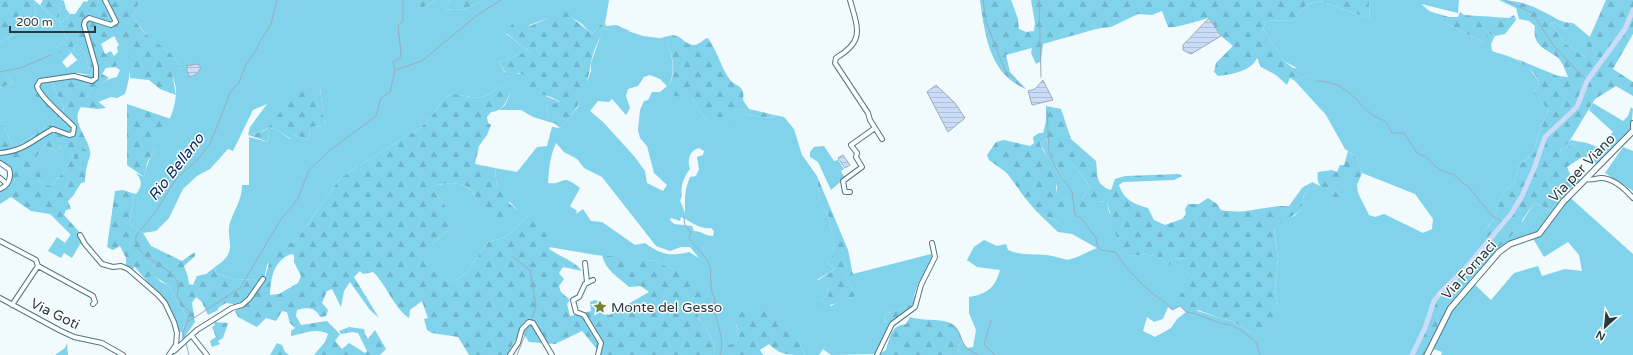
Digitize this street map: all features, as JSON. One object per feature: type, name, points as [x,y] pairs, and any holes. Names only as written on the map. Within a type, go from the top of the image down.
[{"type":"main road","name":"Via per Viano","points":[[1548,223],[1563,202],[1633,131]]},
{"type":"main road","name":"Via Fornaci","points":[[1427,355],[1450,309],[1499,252],[1510,244],[1537,236],[1548,223]]},
{"type":"street","points":[[0,153],[24,148],[53,129],[69,135],[73,134],[74,127],[45,98],[36,86],[40,81],[59,78],[74,76],[92,81],[96,78],[96,67],[84,24],[89,18],[111,25],[116,22],[105,0]]},
{"type":"street","points":[[850,0],[857,25],[856,42],[847,52],[836,58],[835,63],[868,113],[870,120],[882,138]]},
{"type":"street","points":[[1633,123],[1633,128]]},
{"type":"street","points":[[850,192],[845,192],[843,181],[862,167],[856,157],[857,152],[851,145],[875,128]]},
{"type":"street","points":[[0,163],[10,170],[7,184],[0,189]]},
{"type":"street","points":[[0,178],[7,184]]},
{"type":"street","points":[[1586,179],[1600,178],[1611,180],[1618,184],[1633,198]]},
{"type":"street","points":[[80,236],[102,264],[113,267],[121,266],[128,269],[165,303],[174,322],[177,333],[175,347],[169,355]]},
{"type":"street","points":[[0,240],[36,260],[38,266],[93,296],[95,302],[93,304]]},
{"type":"street","points":[[877,355],[892,324],[912,310],[917,304],[921,284],[936,257],[932,243]]},
{"type":"street","points":[[585,263],[586,282],[579,297],[573,300],[576,312],[584,314],[601,343],[598,355]]},
{"type":"street","points":[[12,304],[38,266]]},
{"type":"street","points":[[169,355],[196,331],[210,321],[232,308],[242,305],[249,299],[263,279]]},
{"type":"street","points":[[586,282],[593,280]]},
{"type":"street","name":"Via Goti","points":[[0,298],[69,335],[102,343],[115,354],[123,355]]},
{"type":"street","points":[[510,355],[518,342],[522,329],[530,322],[533,323],[552,355]]},
{"type":"street","points":[[192,336],[207,355]]},
{"type":"green space","points":[[0,0],[34,0],[36,12],[31,25],[0,42]]},
{"type":"green space","points":[[34,0],[60,23],[67,39],[56,48],[68,49],[71,53],[62,62],[67,68],[77,60],[79,62],[82,59],[73,48],[74,45],[79,47],[84,54],[92,75],[77,73],[38,81],[35,89],[37,93],[33,92],[73,130],[71,135],[49,125],[17,146],[12,144],[0,119],[0,88],[13,83],[7,76],[0,76],[0,42],[31,25],[36,12]]},
{"type":"green space","points":[[43,0],[62,0],[59,8],[60,23],[40,5]]},
{"type":"green space","points":[[62,0],[64,1],[66,9],[70,14],[60,23],[59,7]]},
{"type":"green space","points":[[140,0],[418,0],[420,9],[437,0],[450,0],[446,9],[461,10],[482,0],[609,0],[606,18],[592,34],[582,24],[566,14],[548,18],[506,34],[530,51],[529,55],[523,53],[499,62],[507,77],[514,74],[520,74],[529,79],[546,96],[561,103],[546,105],[549,118],[556,124],[533,117],[521,110],[499,110],[505,105],[511,92],[500,85],[490,94],[484,96],[472,97],[453,93],[443,99],[431,117],[420,128],[340,178],[297,239],[279,250],[267,265],[263,284],[252,279],[236,280],[216,273],[215,267],[227,257],[230,245],[230,223],[239,200],[242,185],[249,185],[249,137],[269,142],[268,133],[270,129],[274,128],[290,139],[294,135],[309,140],[310,127],[325,126],[320,88],[265,130],[248,135],[250,127],[267,104],[253,110],[233,151],[228,149],[210,169],[197,176],[183,189],[169,218],[156,231],[143,233],[132,227],[130,219],[134,197],[132,193],[136,194],[141,186],[140,178],[136,173],[144,177],[151,156],[167,126],[174,105],[176,91],[172,73],[180,72],[179,66],[172,55],[146,34],[133,17]]},
{"type":"green space","points":[[140,0],[133,17],[144,32],[172,55],[179,66],[180,73],[172,73],[176,95],[160,89],[149,80],[130,78],[128,54],[119,39],[114,36],[101,44],[105,54],[111,51],[118,63],[115,67],[106,68],[102,74],[109,78],[99,86],[93,87],[87,97],[95,99],[106,108],[97,109],[81,107],[78,112],[78,123],[89,146],[90,155],[87,164],[85,182],[81,183],[68,201],[71,209],[66,210],[64,215],[81,234],[89,246],[80,244],[50,214],[31,211],[11,197],[0,204],[0,189],[6,186],[10,170],[0,163],[0,119],[12,144],[17,146],[49,125],[53,125],[59,131],[71,135],[73,130],[57,118],[32,92],[40,93],[64,113],[63,106],[51,81],[73,75],[92,75],[84,54],[79,47],[74,45],[73,48],[83,62],[79,62],[68,49],[60,53],[56,48],[67,39],[60,23],[70,14],[75,14],[84,1]],"holes":[[[44,145],[56,151],[60,146],[62,151],[70,151],[73,155],[65,170],[51,186],[37,181],[42,174],[38,171],[41,165],[35,160]]]},
{"type":"green space","points":[[418,0],[437,0],[420,9]]},
{"type":"green space","points":[[450,0],[482,0],[469,7],[456,10],[446,9]]},
{"type":"green space","points":[[980,0],[1011,0],[1018,19],[1019,29],[1026,32],[1034,31],[1035,23],[1031,0],[1369,0],[1370,19],[1320,1],[1306,5],[1294,20],[1266,21],[1263,29],[1284,61],[1293,68],[1310,69],[1309,75],[1295,81],[1290,78],[1287,85],[1276,75],[1261,67],[1257,58],[1250,66],[1240,72],[1218,76],[1214,72],[1216,63],[1233,46],[1221,36],[1209,18],[1182,26],[1168,27],[1162,11],[1152,15],[1138,14],[1111,27],[1096,29],[1043,44],[1041,61],[1036,64],[1031,53],[1032,48],[1006,55],[1010,72],[1026,89],[1004,74],[991,52],[984,27]]},
{"type":"green space","points":[[1369,0],[1459,0],[1458,13],[1421,4],[1440,20],[1483,42],[1488,33],[1495,36],[1491,44],[1492,51],[1520,61],[1535,76],[1539,83],[1534,93],[1548,110],[1533,154],[1518,166],[1514,182],[1503,193],[1492,222],[1482,232],[1523,221],[1534,203],[1552,211],[1565,193],[1633,254],[1633,355],[1441,355],[1442,352],[1430,348],[1439,324],[1436,317],[1452,286],[1434,301],[1425,328],[1412,355],[958,355],[959,345],[962,341],[967,348],[973,347],[976,330],[969,313],[969,297],[981,294],[993,286],[1000,270],[977,267],[967,260],[974,247],[984,240],[997,246],[1006,244],[1008,250],[1014,252],[1044,255],[1067,260],[1078,257],[1097,248],[1072,234],[1058,232],[1037,212],[1060,223],[1067,198],[1064,200],[1056,193],[1057,187],[1044,150],[1040,144],[1047,138],[1053,160],[1064,180],[1073,164],[1090,187],[1082,199],[1107,202],[1109,212],[1129,256],[1147,255],[1156,257],[1170,267],[1172,259],[1189,258],[1189,272],[1184,281],[1198,311],[1232,321],[1255,335],[1278,306],[1275,290],[1278,258],[1274,228],[1284,219],[1294,216],[1301,210],[1304,195],[1312,182],[1320,186],[1329,197],[1339,196],[1336,192],[1347,179],[1357,185],[1358,193],[1369,215],[1375,217],[1384,214],[1423,233],[1432,229],[1433,219],[1415,194],[1362,173],[1357,157],[1345,149],[1326,115],[1295,81],[1309,75],[1284,61],[1263,29],[1266,21],[1294,20],[1306,5],[1320,1],[1370,19]],"holes":[[[1531,235],[1544,257],[1568,242],[1579,255],[1582,271],[1565,269],[1542,276],[1538,266],[1514,273],[1491,300],[1470,280],[1502,246],[1513,240]],[[1180,306],[1186,312],[1177,319],[1171,328],[1155,337],[1143,331],[1147,317],[1154,322],[1163,319],[1168,307],[1172,310]]]},
{"type":"green space","points":[[1499,0],[1522,3],[1538,9],[1561,21],[1573,23],[1566,29],[1553,22],[1551,23],[1563,42],[1585,57],[1588,41],[1606,0],[1633,0],[1633,34],[1613,69],[1633,82],[1633,96],[1616,86],[1595,99],[1569,142],[1560,150],[1562,151],[1573,143],[1582,157],[1567,167],[1570,174],[1581,180],[1565,193],[1552,211],[1534,203],[1512,235],[1495,250],[1488,245],[1481,246],[1482,232],[1492,222],[1503,193],[1514,182],[1518,166],[1533,154],[1548,110],[1534,93],[1539,83],[1534,73],[1517,59],[1558,76],[1568,77],[1564,66],[1559,59],[1540,46],[1537,42],[1535,38],[1535,26],[1529,21],[1519,19],[1516,8]]},
{"type":"green space","points":[[560,4],[571,17],[592,34],[606,18],[603,30],[592,57],[585,91],[574,112],[560,128],[549,118],[546,105],[560,102],[524,88],[525,76],[519,73],[502,78],[505,72],[499,62],[523,53],[529,54],[530,51],[506,33],[512,24],[522,21],[530,26],[548,18]]},
{"type":"green space","points":[[1428,11],[1449,17],[1458,17],[1460,12],[1464,15],[1509,18],[1514,15],[1516,20],[1505,34],[1495,36],[1488,33],[1487,42],[1483,42],[1440,20]]},
{"type":"green space","points":[[1553,22],[1566,29],[1573,23],[1590,37],[1585,57],[1563,42],[1551,23]]},
{"type":"green space","points":[[605,23],[609,32],[625,30],[643,36],[667,39],[672,57],[673,69],[669,86],[691,98],[706,120],[740,109],[747,115],[771,118],[774,115],[784,117],[794,129],[802,155],[817,176],[820,203],[828,215],[834,242],[833,254],[827,263],[835,269],[817,280],[827,286],[828,296],[820,300],[831,306],[840,301],[857,296],[845,276],[931,254],[933,259],[918,284],[913,299],[907,307],[885,314],[884,321],[890,323],[875,354],[831,355],[823,349],[819,355],[805,355],[799,341],[766,309],[736,324],[739,336],[735,344],[727,352],[727,355],[714,355],[715,345],[698,316],[701,299],[674,270],[655,261],[596,255],[549,247],[529,214],[506,237],[488,242],[467,272],[451,283],[424,263],[434,242],[450,229],[449,216],[445,206],[430,187],[451,183],[462,185],[471,190],[475,196],[479,208],[517,210],[497,188],[495,168],[517,172],[537,147],[547,146],[552,127],[560,128],[578,107],[591,71],[591,63]],"holes":[[[650,75],[660,79],[667,86],[660,92],[652,92],[648,100],[644,101],[640,110],[638,130],[640,138],[647,146],[654,173],[667,185],[663,191],[647,183],[645,171],[634,156],[603,122],[590,111],[598,101],[609,102],[612,99],[626,115],[630,108],[626,96],[628,89],[638,86],[644,77]],[[556,143],[564,152],[577,159],[584,168],[602,177],[656,246],[670,251],[681,247],[690,247],[699,258],[689,252],[682,254],[666,254],[645,243],[635,245],[602,222],[591,221],[583,209],[576,214],[577,211],[570,206],[580,188],[574,183],[566,180],[548,183],[552,153]],[[699,148],[704,151],[703,155],[697,157],[699,169],[696,176],[690,177],[688,182],[685,195],[685,213],[680,200],[682,196],[682,185],[684,178],[690,169],[690,156],[696,149]],[[681,217],[703,228],[711,228],[714,231],[713,236],[694,231],[692,226],[674,224],[670,220],[671,218],[680,221]]]},
{"type":"green space","points":[[616,25],[630,31],[625,31],[622,35],[609,32],[606,26]]},
{"type":"green space","points":[[673,35],[693,45],[698,44],[708,38],[728,77],[741,88],[743,92],[743,100],[749,109],[774,115],[771,118],[747,115],[740,109],[734,111],[732,122],[706,120],[691,98],[675,96],[669,86],[673,75],[671,51],[667,40],[660,38]]},
{"type":"green space","points":[[114,36],[126,47],[129,54],[129,78],[125,94],[117,98],[111,97],[98,102],[87,97],[93,87],[117,77],[120,70],[115,67],[118,63],[113,57],[118,52],[117,47],[119,45]]},
{"type":"green space","points":[[0,76],[7,76],[13,83],[0,88]]},
{"type":"green space","points":[[51,81],[63,106],[64,114],[39,89],[38,86],[41,82]]},
{"type":"green space","points":[[500,85],[507,87],[511,92],[501,108],[495,112],[491,112],[487,117],[488,123],[491,125],[487,135],[479,146],[475,164],[495,168],[497,188],[513,192],[509,203],[517,210],[505,225],[481,211],[472,191],[463,185],[452,183],[431,187],[448,211],[450,229],[434,242],[425,263],[451,283],[467,272],[488,242],[506,237],[529,214],[542,220],[556,233],[549,249],[571,262],[582,271],[563,267],[559,273],[564,279],[559,286],[561,292],[570,300],[567,304],[570,316],[591,311],[590,302],[595,300],[600,302],[602,313],[609,315],[649,292],[641,286],[629,287],[609,269],[602,255],[655,261],[674,270],[688,270],[697,282],[701,291],[698,316],[715,345],[714,355],[598,355],[596,348],[582,331],[555,344],[529,342],[523,333],[514,342],[507,355],[469,355],[458,337],[432,333],[427,330],[424,319],[428,318],[422,301],[410,310],[409,318],[403,313],[373,272],[363,274],[360,271],[354,277],[379,318],[370,310],[350,282],[344,291],[341,307],[332,289],[327,291],[322,303],[328,310],[326,316],[320,317],[316,311],[304,308],[297,310],[296,316],[301,325],[327,321],[340,334],[335,341],[342,349],[349,343],[365,353],[367,351],[358,333],[352,332],[341,334],[339,331],[349,327],[364,329],[368,339],[375,330],[386,349],[380,355],[314,355],[325,342],[328,334],[314,331],[291,336],[291,331],[295,328],[290,323],[287,312],[282,311],[276,321],[266,318],[257,327],[238,317],[235,311],[249,302],[263,284],[270,260],[278,250],[297,239],[340,178],[420,128],[431,117],[443,99],[453,93],[478,97],[490,94]],"holes":[[[291,254],[294,255],[294,262],[301,276],[298,283],[279,294],[270,295],[274,271],[280,261]]]},
{"type":"green space","points":[[320,88],[325,126],[310,127],[309,140],[294,135],[291,139],[274,128],[270,129],[268,133],[269,142],[248,135],[266,130],[297,91]]},
{"type":"green space","points":[[1593,103],[1623,121],[1628,116],[1631,107],[1633,109],[1631,130],[1597,165],[1589,157],[1582,157],[1573,143],[1562,151],[1560,150],[1571,140],[1587,143],[1600,148],[1613,132],[1589,110]]},
{"type":"green space","points":[[127,104],[171,119],[147,163],[144,177],[127,165]]},
{"type":"green space","points":[[1046,106],[1061,109],[1071,139],[1096,161],[1098,179],[1106,188],[1111,190],[1115,179],[1125,176],[1179,174],[1182,176],[1174,180],[1123,182],[1119,185],[1130,201],[1148,208],[1154,220],[1165,225],[1182,219],[1186,214],[1185,209],[1188,204],[1199,204],[1208,198],[1217,204],[1221,210],[1230,211],[1248,211],[1289,206],[1302,188],[1312,182],[1304,195],[1301,210],[1274,229],[1278,258],[1275,290],[1278,306],[1276,320],[1271,328],[1255,335],[1232,321],[1219,318],[1180,303],[1179,294],[1186,292],[1184,280],[1189,272],[1189,258],[1172,259],[1170,267],[1156,257],[1147,255],[1129,256],[1117,239],[1107,202],[1100,201],[1089,211],[1078,210],[1082,199],[1090,187],[1073,164],[1065,180],[1053,160],[1047,138],[1040,144],[1056,175],[1056,193],[1064,199],[1068,198],[1064,217],[1060,223],[1037,212],[1007,173],[989,160],[987,155],[996,142],[1004,140],[1030,146],[1034,143],[1033,137],[1039,133],[1043,133],[1046,121]]},
{"type":"green space","points":[[44,145],[56,151],[60,146],[62,151],[71,151],[73,155],[65,170],[51,186],[37,181],[38,171],[35,160]]},
{"type":"green space","points":[[79,145],[89,153],[82,165],[71,159]]},
{"type":"green space","points":[[824,146],[834,161],[838,160],[844,169],[841,171],[845,178],[831,190],[818,162],[810,157],[810,152],[814,147]]},
{"type":"green space","points":[[1623,147],[1633,151],[1633,191],[1605,173]]},
{"type":"green space","points":[[1348,151],[1357,157],[1362,173],[1357,185],[1347,180],[1336,192],[1339,196],[1338,201],[1334,202],[1319,185],[1317,176],[1318,172],[1332,170],[1337,172],[1340,165],[1344,165]]},
{"type":"green space","points":[[817,176],[848,250],[853,275],[845,276],[857,296],[826,306],[821,306],[820,300],[828,296],[827,286],[817,281],[835,269],[827,263],[833,254],[834,242],[828,215],[820,203]]},
{"type":"green space","points":[[123,190],[132,193],[134,197],[130,219],[132,227],[143,233],[151,246],[182,261],[195,252],[195,256],[184,266],[189,284],[193,285],[197,276],[206,274],[215,267],[216,273],[236,280],[252,279],[259,282],[248,299],[233,307],[233,304],[226,303],[218,308],[218,310],[208,315],[202,302],[196,297],[192,303],[195,322],[182,341],[182,332],[186,320],[184,312],[168,285],[152,275],[145,279],[134,266],[133,272],[126,265],[126,258],[120,246],[113,250],[107,247],[115,191]]},
{"type":"green space","points":[[71,234],[80,244],[72,258],[64,253],[61,258],[48,251],[57,237],[65,243]]},
{"type":"green space","points":[[152,274],[161,282],[168,285],[184,312],[186,320],[182,332],[179,332],[174,316],[166,301],[145,279]]},
{"type":"green space","points":[[1453,285],[1436,317],[1439,324],[1424,355],[1412,355],[1434,304],[1440,294]]},
{"type":"green space","points":[[916,294],[913,305],[908,312],[890,323],[884,321],[885,314],[907,307]]},
{"type":"green space","points":[[750,309],[767,309],[799,341],[805,355],[784,354],[769,344],[760,350],[763,355],[727,355],[724,345],[735,344],[739,336],[734,314]]},
{"type":"green space","points":[[910,317],[942,321],[955,326],[962,341],[959,345],[958,355],[877,355],[886,350],[890,336],[894,329],[906,324]]},
{"type":"green space","points":[[213,322],[228,323],[223,338],[218,341],[220,344],[212,347],[210,341],[216,337],[212,327],[215,325]]},
{"type":"green space","points":[[67,343],[68,355],[55,355],[65,348]]},
{"type":"green space","points":[[277,343],[282,345],[285,352],[289,355],[270,355]]},
{"type":"shaded area","points":[[1209,18],[1221,36],[1191,54],[1183,50],[1183,45]]},
{"type":"shaded area","points":[[197,64],[201,67],[200,69],[195,75],[190,77],[187,72],[187,66]]},
{"type":"shaded area","points":[[1043,80],[1053,100],[1032,105],[1028,91],[1035,89]]},
{"type":"shaded area","points":[[936,85],[955,103],[965,118],[948,132],[927,92]]},
{"type":"shaded area","points":[[843,155],[850,165],[845,168],[838,158]]},
{"type":"waterway","name":"Rio Bellano","points":[[185,340],[183,333],[190,313],[177,297],[178,284],[169,272],[146,257],[140,251],[136,244],[136,236],[156,211],[176,179],[197,160],[210,144],[231,91],[239,83],[246,64],[271,24],[277,0]]},
{"type":"waterway","points":[[395,70],[393,62],[400,58],[401,52],[398,27],[403,21],[403,0]]},
{"type":"waterway","points":[[186,323],[240,288],[281,219],[298,198],[309,170],[329,151],[376,116],[381,98],[390,92],[395,70],[422,61],[476,16],[501,0]]},
{"type":"waterway","points":[[983,0],[986,22],[1005,70],[1023,87]]},
{"type":"waterway","points":[[1039,0],[1041,77]]},
{"type":"waterway","points":[[1505,0],[1532,13],[1553,45],[1587,81]]},
{"type":"waterway","points":[[1412,355],[1425,328],[1434,301],[1440,293],[1463,271],[1511,214],[1522,196],[1535,166],[1545,137],[1577,107],[1587,81],[1625,29],[1633,10]]},
{"type":"waterway","points":[[0,72],[20,68],[51,55]]},
{"type":"waterway","points":[[1316,81],[1326,82],[1341,87],[1370,113],[1385,121],[1392,133],[1404,133],[1418,154],[1425,156],[1440,170],[1454,175],[1467,185],[1492,216],[1503,222]]},
{"type":"waterway","points":[[1047,111],[1049,152],[1056,168],[1072,192],[1075,215],[1081,218],[1096,238],[1097,245],[1101,250],[1116,252],[1133,275],[1172,310],[1180,306],[1186,312],[1193,313],[1223,324],[1228,324],[1241,330],[1256,342],[1260,355]]},
{"type":"waterway","points":[[684,217],[685,226],[691,232],[689,238],[704,256],[710,267],[711,289],[715,299],[715,313],[722,340],[720,355]]},
{"type":"waterway","points":[[513,257],[530,270],[536,307],[531,320]]},
{"type":"waterway","points":[[991,320],[984,345],[995,355]]},
{"type":"waterway","points":[[517,355],[529,325]]},
{"type":"waterway","points":[[950,325],[957,330],[967,348],[978,355]]},
{"type":"waterway","name":"Rio Bellano","points":[[186,343],[189,355]]},
{"type":"place","name":"Monte del Gesso","points":[[600,307]]}]
